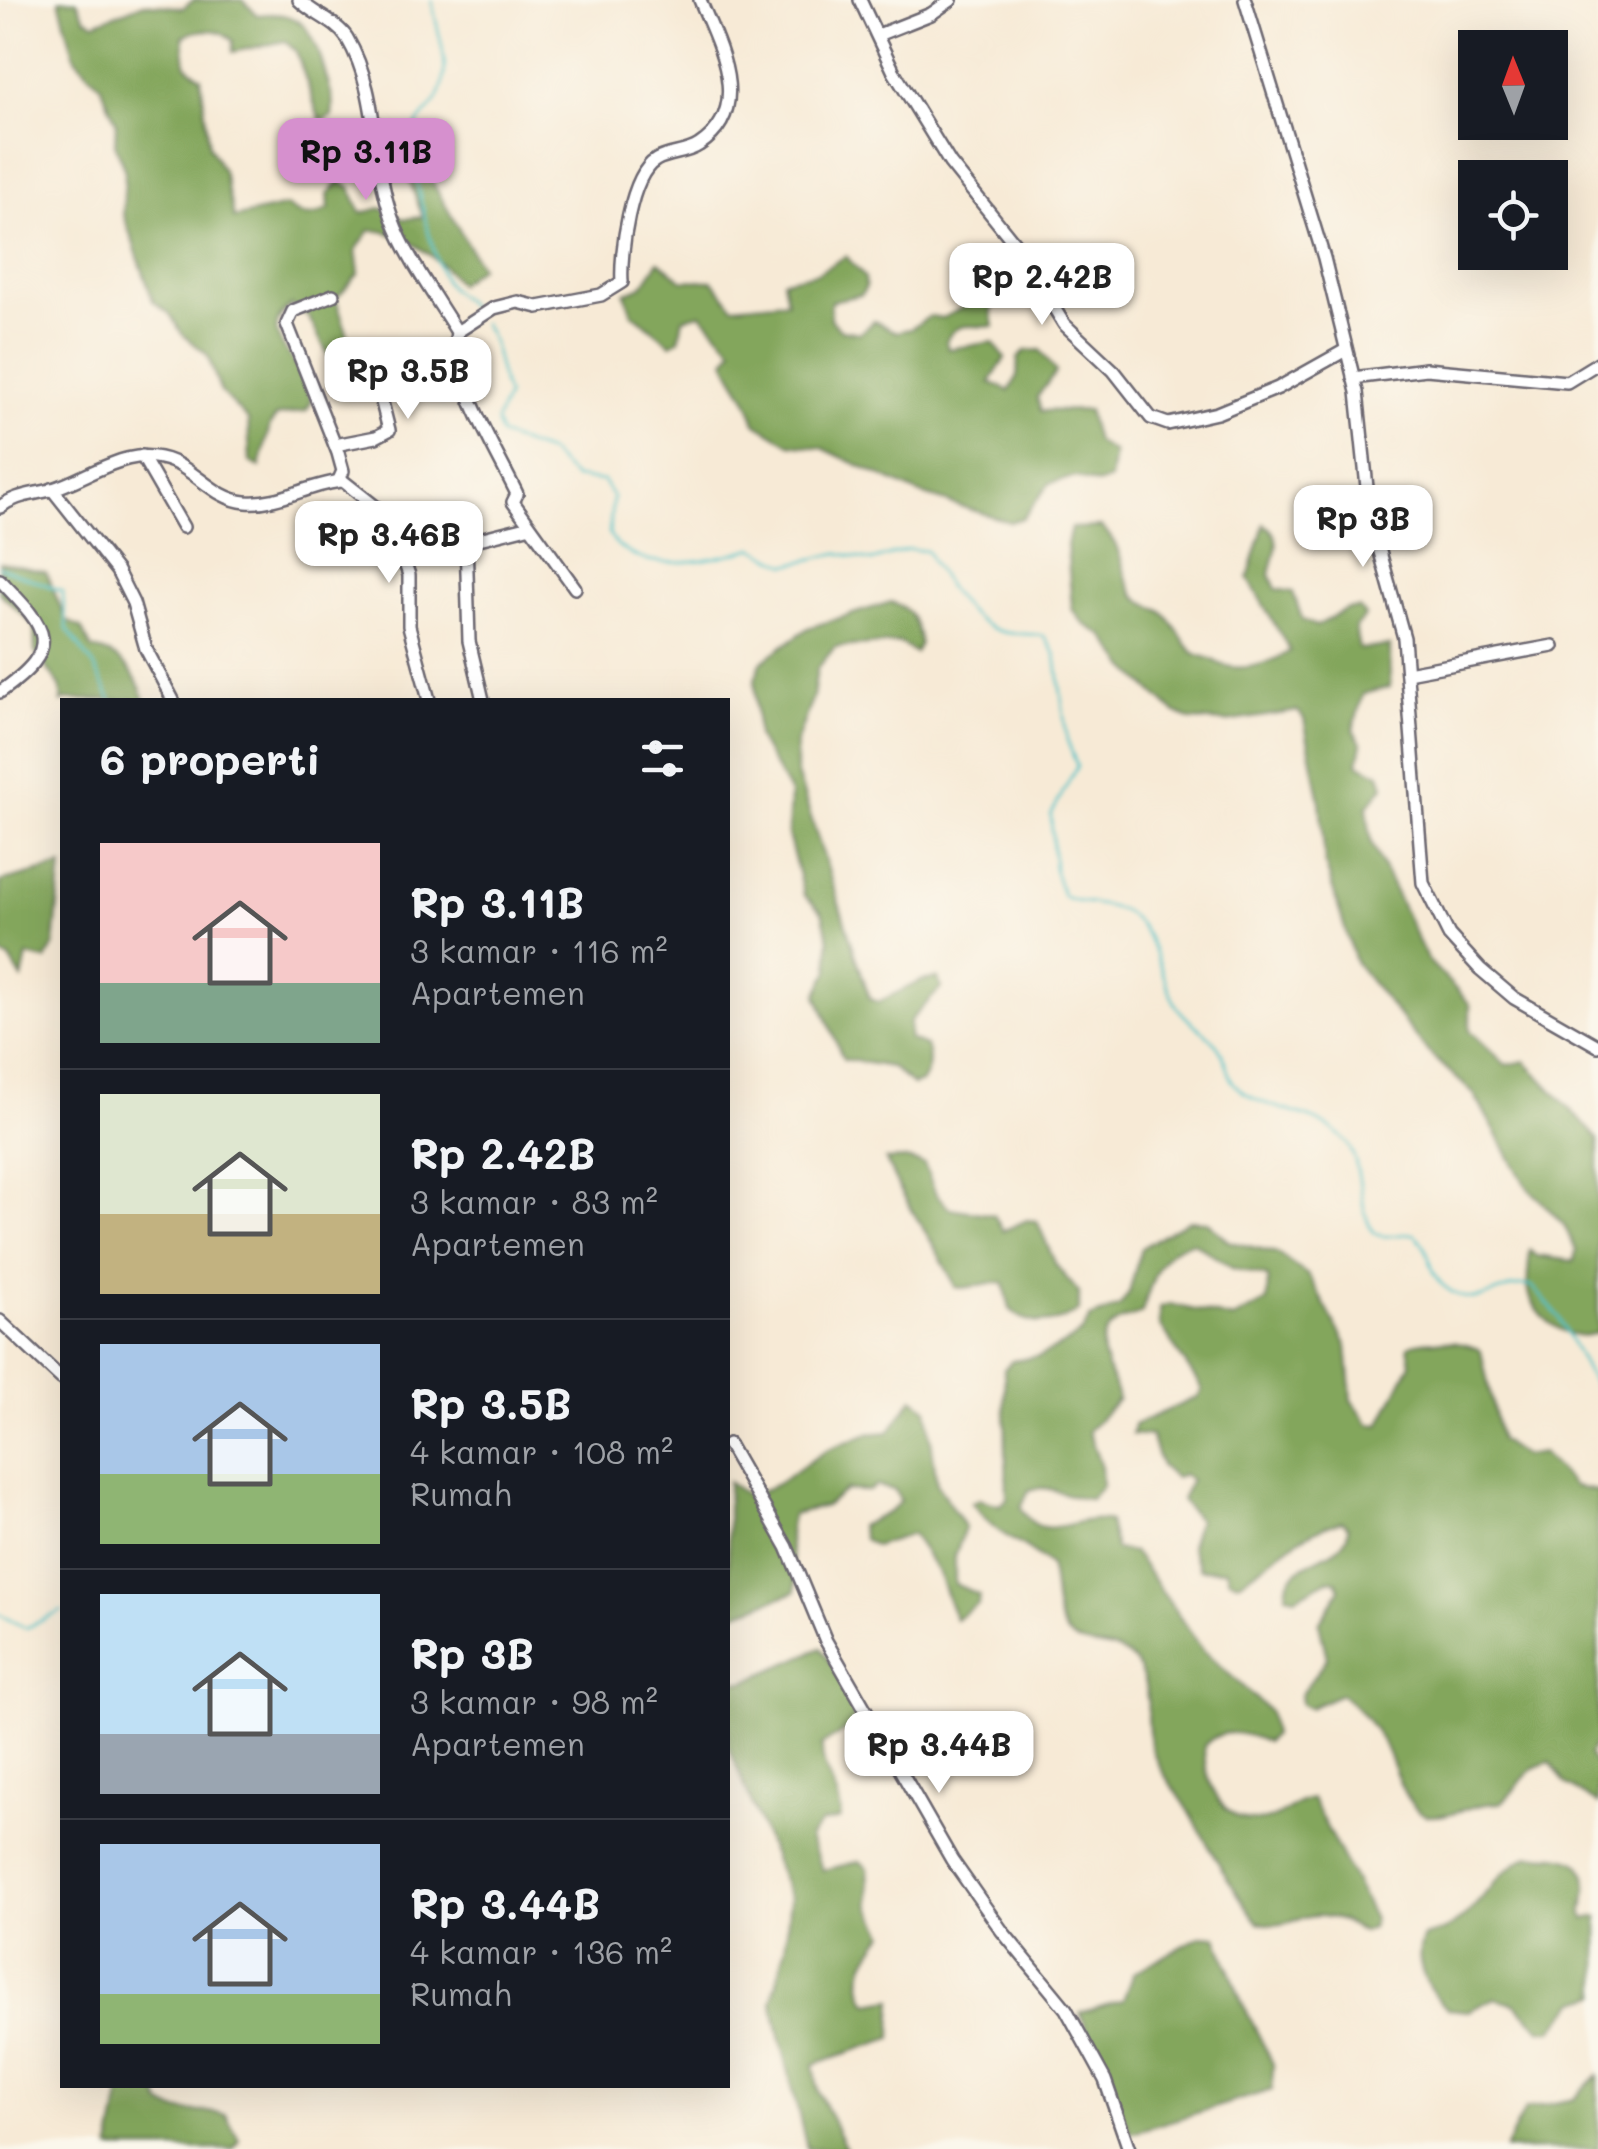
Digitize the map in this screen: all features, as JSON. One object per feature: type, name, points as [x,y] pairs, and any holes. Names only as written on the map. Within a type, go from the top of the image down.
[{"type":"street","points":[[300,0],[316,17],[341,30],[349,41],[372,109],[392,220],[457,332],[458,359],[466,384],[517,494],[512,502],[575,588]]},
{"type":"street","points":[[457,332],[494,308],[518,302],[538,307],[585,298],[616,289],[622,282],[640,176],[656,160],[693,149],[716,132],[730,93],[728,71],[700,0]]},
{"type":"street","points":[[860,0],[894,72],[948,160],[1015,244],[1050,305],[1155,421],[1176,423],[1217,413],[1278,388],[1344,351]]},
{"type":"street","points":[[878,35],[931,14],[951,0]]},
{"type":"street","points":[[1245,0],[1324,258],[1362,420],[1370,516],[1401,627],[1420,867],[1433,908],[1449,936],[1514,998],[1598,1046]]},
{"type":"street","points":[[333,295],[292,310],[287,324],[335,446],[343,471],[339,480]]},
{"type":"street","points":[[335,446],[376,438],[389,430],[377,383],[458,359]]},
{"type":"street","points":[[1353,378],[1426,369],[1567,382],[1598,363]]},
{"type":"street","points":[[0,507],[12,498],[52,490],[96,469],[142,456],[173,463],[217,492],[246,502],[339,480]]},
{"type":"street","points":[[142,456],[183,527]]},
{"type":"street","points":[[339,480],[405,533],[466,539],[527,527]]},
{"type":"street","points":[[52,490],[116,571],[133,602],[146,649],[173,698]]},
{"type":"street","points":[[405,533],[401,552],[409,575],[409,626],[428,698]]},
{"type":"street","points":[[466,539],[469,641],[483,698]]},
{"type":"street","points":[[0,580],[35,613],[41,636],[32,667],[0,692]]},
{"type":"street","points":[[1406,673],[1553,646]]},
{"type":"street","points":[[0,1321],[60,1377]]},
{"type":"street","points":[[730,1448],[792,1556],[826,1641],[952,1860],[1002,1932],[1066,2009],[1104,2080],[1130,2149]]},
{"type":"green space","points":[[59,0],[77,0],[85,18],[95,23],[144,3],[183,8],[194,0],[243,0],[257,15],[297,20],[312,37],[322,61],[333,106],[332,116],[324,120],[319,118],[296,51],[285,41],[233,52],[233,41],[216,31],[183,37],[186,65],[201,77],[209,146],[223,171],[234,218],[286,206],[302,215],[316,214],[329,209],[328,194],[340,182],[350,187],[361,213],[381,208],[404,219],[423,217],[403,162],[404,147],[411,144],[480,267],[458,284],[419,248],[395,235],[370,230],[356,250],[359,273],[336,299],[352,348],[340,359],[330,359],[308,316],[292,305],[278,322],[279,338],[312,401],[306,411],[277,416],[270,425],[260,467],[250,462],[248,420],[221,392],[207,354],[182,334],[170,314],[153,301],[123,213],[125,172],[115,143],[116,122],[101,86],[75,58]]},
{"type":"green space","points":[[846,256],[865,278],[866,287],[861,295],[831,301],[830,319],[841,330],[860,333],[874,321],[896,332],[910,329],[930,316],[943,318],[1003,286],[1016,284],[1022,290],[1019,294],[1000,297],[991,310],[994,326],[955,329],[946,341],[948,349],[993,342],[1005,358],[990,382],[1009,391],[1017,377],[1018,358],[1025,351],[1040,350],[1056,372],[1037,397],[1041,411],[1088,410],[1096,442],[1114,453],[1110,480],[1097,484],[1076,477],[1050,483],[1023,518],[1010,522],[918,493],[822,448],[790,444],[755,423],[725,360],[733,349],[701,314],[683,318],[679,340],[671,344],[632,313],[625,293],[642,286],[659,261],[682,280],[713,281],[733,306],[787,301],[783,280],[817,273]]},
{"type":"green space","points":[[1264,524],[1276,541],[1270,575],[1276,589],[1293,592],[1302,619],[1316,626],[1345,610],[1359,608],[1365,616],[1355,628],[1359,649],[1390,646],[1390,687],[1363,694],[1353,730],[1362,744],[1358,763],[1380,774],[1384,786],[1367,807],[1371,842],[1427,959],[1470,1004],[1470,1031],[1506,1065],[1525,1061],[1598,1139],[1598,1332],[1569,1333],[1550,1323],[1536,1308],[1528,1287],[1530,1250],[1537,1256],[1574,1261],[1576,1250],[1564,1225],[1525,1184],[1474,1094],[1428,1052],[1355,962],[1325,863],[1320,802],[1304,719],[1298,711],[1226,722],[1191,720],[1174,712],[1126,667],[1104,636],[1084,624],[1072,609],[1067,545],[1071,528],[1101,527],[1118,551],[1134,594],[1165,614],[1194,653],[1231,667],[1272,660],[1290,651],[1248,578]]},
{"type":"green space","points":[[0,562],[46,572],[66,620],[81,628],[92,649],[111,655],[126,666],[144,698],[61,698],[60,686],[35,652],[34,625],[0,593]]},
{"type":"green space","points":[[891,602],[904,608],[914,623],[920,643],[915,653],[900,643],[835,647],[817,669],[813,697],[796,743],[796,771],[870,999],[878,1002],[921,981],[938,978],[941,988],[910,1021],[909,1039],[926,1046],[929,1060],[922,1082],[913,1085],[891,1067],[843,1059],[817,995],[829,970],[829,940],[822,912],[804,895],[788,835],[790,794],[757,736],[755,679],[761,662],[808,628]]},
{"type":"green space","points":[[60,867],[54,945],[46,960],[27,956],[22,979],[10,959],[0,954],[0,882]]},
{"type":"green space","points":[[906,1159],[924,1164],[936,1194],[949,1208],[994,1215],[1003,1231],[1027,1220],[1037,1221],[1056,1265],[1079,1293],[1079,1311],[1061,1320],[1034,1322],[1010,1309],[1004,1284],[955,1287],[886,1160]]},
{"type":"green space","points":[[1189,1220],[1207,1221],[1228,1241],[1277,1253],[1309,1276],[1347,1346],[1352,1400],[1369,1424],[1380,1425],[1411,1363],[1408,1346],[1434,1341],[1466,1345],[1481,1351],[1500,1440],[1523,1456],[1542,1453],[1574,1487],[1598,1491],[1598,1737],[1589,1755],[1598,1769],[1598,1804],[1566,1784],[1550,1762],[1528,1774],[1501,1803],[1428,1816],[1411,1804],[1379,1736],[1347,1699],[1341,1694],[1309,1708],[1301,1704],[1300,1695],[1327,1658],[1319,1623],[1340,1589],[1336,1581],[1328,1580],[1296,1597],[1286,1595],[1288,1582],[1305,1565],[1339,1547],[1348,1527],[1342,1521],[1313,1532],[1239,1582],[1229,1579],[1226,1570],[1200,1569],[1190,1546],[1198,1520],[1181,1500],[1190,1480],[1183,1474],[1175,1478],[1161,1466],[1151,1436],[1132,1434],[1134,1425],[1198,1397],[1202,1389],[1160,1325],[1160,1307],[1170,1304],[1233,1319],[1267,1301],[1268,1277],[1232,1268],[1193,1242],[1181,1245],[1158,1268],[1142,1312],[1120,1321],[1104,1338],[1104,1357],[1118,1399],[1088,1431],[1101,1467],[1102,1486],[1090,1499],[1044,1488],[1029,1490],[1021,1507],[1039,1526],[1109,1522],[1115,1549],[1133,1552],[1202,1649],[1269,1711],[1273,1735],[1266,1742],[1242,1734],[1226,1734],[1204,1746],[1214,1792],[1233,1814],[1246,1820],[1278,1816],[1312,1799],[1374,1919],[1371,1928],[1362,1932],[1328,1917],[1283,1924],[1258,1922],[1158,1763],[1149,1735],[1146,1687],[1139,1669],[1122,1653],[1073,1640],[1058,1617],[1050,1566],[992,1525],[972,1503],[979,1499],[1000,1505],[1007,1499],[1004,1369],[1012,1361],[1040,1356],[1065,1344],[1081,1333],[1090,1318],[1120,1306],[1129,1293],[1141,1248]]},
{"type":"green space","points":[[913,1398],[927,1408],[937,1484],[965,1528],[955,1556],[955,1584],[979,1595],[978,1604],[955,1619],[938,1572],[912,1534],[875,1546],[863,1539],[860,1526],[891,1511],[900,1501],[895,1490],[876,1486],[868,1491],[846,1490],[825,1506],[792,1514],[789,1537],[795,1592],[730,1615],[730,1483],[750,1497],[779,1483],[826,1450],[866,1434],[889,1432]]},
{"type":"green space","points":[[821,1648],[840,1675],[854,1708],[849,1726],[822,1745],[825,1766],[839,1801],[840,1819],[821,1823],[809,1838],[823,1870],[860,1861],[868,1868],[870,1905],[885,1933],[868,1957],[861,1984],[868,2003],[893,1999],[892,2038],[814,2064],[818,2091],[846,2149],[807,2149],[772,2002],[785,1949],[790,1898],[730,1750],[730,1681],[744,1682]]},
{"type":"green space","points":[[1529,1856],[1559,1856],[1578,1863],[1587,1880],[1582,1911],[1585,1919],[1598,1916],[1598,1995],[1577,2001],[1552,2030],[1542,2030],[1514,2003],[1495,1998],[1468,2011],[1448,2009],[1434,1995],[1421,1967],[1424,1937],[1457,1922],[1513,1865]]},
{"type":"green space","points":[[1201,1936],[1217,1937],[1241,2000],[1273,2064],[1272,2090],[1131,2133],[1080,2013],[1123,2000],[1133,1973]]},
{"type":"green space","points":[[1598,2075],[1598,2149],[1505,2149],[1525,2109],[1574,2099]]},
{"type":"green space","points":[[121,2088],[156,2088],[161,2103],[169,2107],[226,2115],[239,2140],[233,2149],[110,2149]]},
{"type":"waterway","points":[[432,0],[444,74],[438,98],[412,136],[413,164],[444,279],[476,312]]},
{"type":"waterway","points":[[483,323],[507,396],[496,421],[500,435],[549,453],[575,478],[603,481],[613,497],[609,534],[621,548],[656,562],[698,561],[754,548],[787,565],[838,553],[872,561],[909,549],[927,551],[948,588],[979,620],[1003,632],[1044,636],[1056,655],[1067,740],[1077,766],[1051,815],[1054,869],[1063,896],[1116,908],[1133,918],[1149,939],[1175,1003],[1218,1046],[1231,1079],[1244,1093],[1320,1122],[1346,1142],[1374,1232],[1383,1236],[1414,1234],[1424,1246],[1440,1282],[1458,1295],[1481,1298],[1511,1287],[1533,1287],[1559,1317],[1598,1393]]},
{"type":"waterway","points":[[0,567],[62,591],[67,629],[94,666],[110,698]]},
{"type":"waterway","points":[[0,1615],[26,1628],[60,1612]]}]
